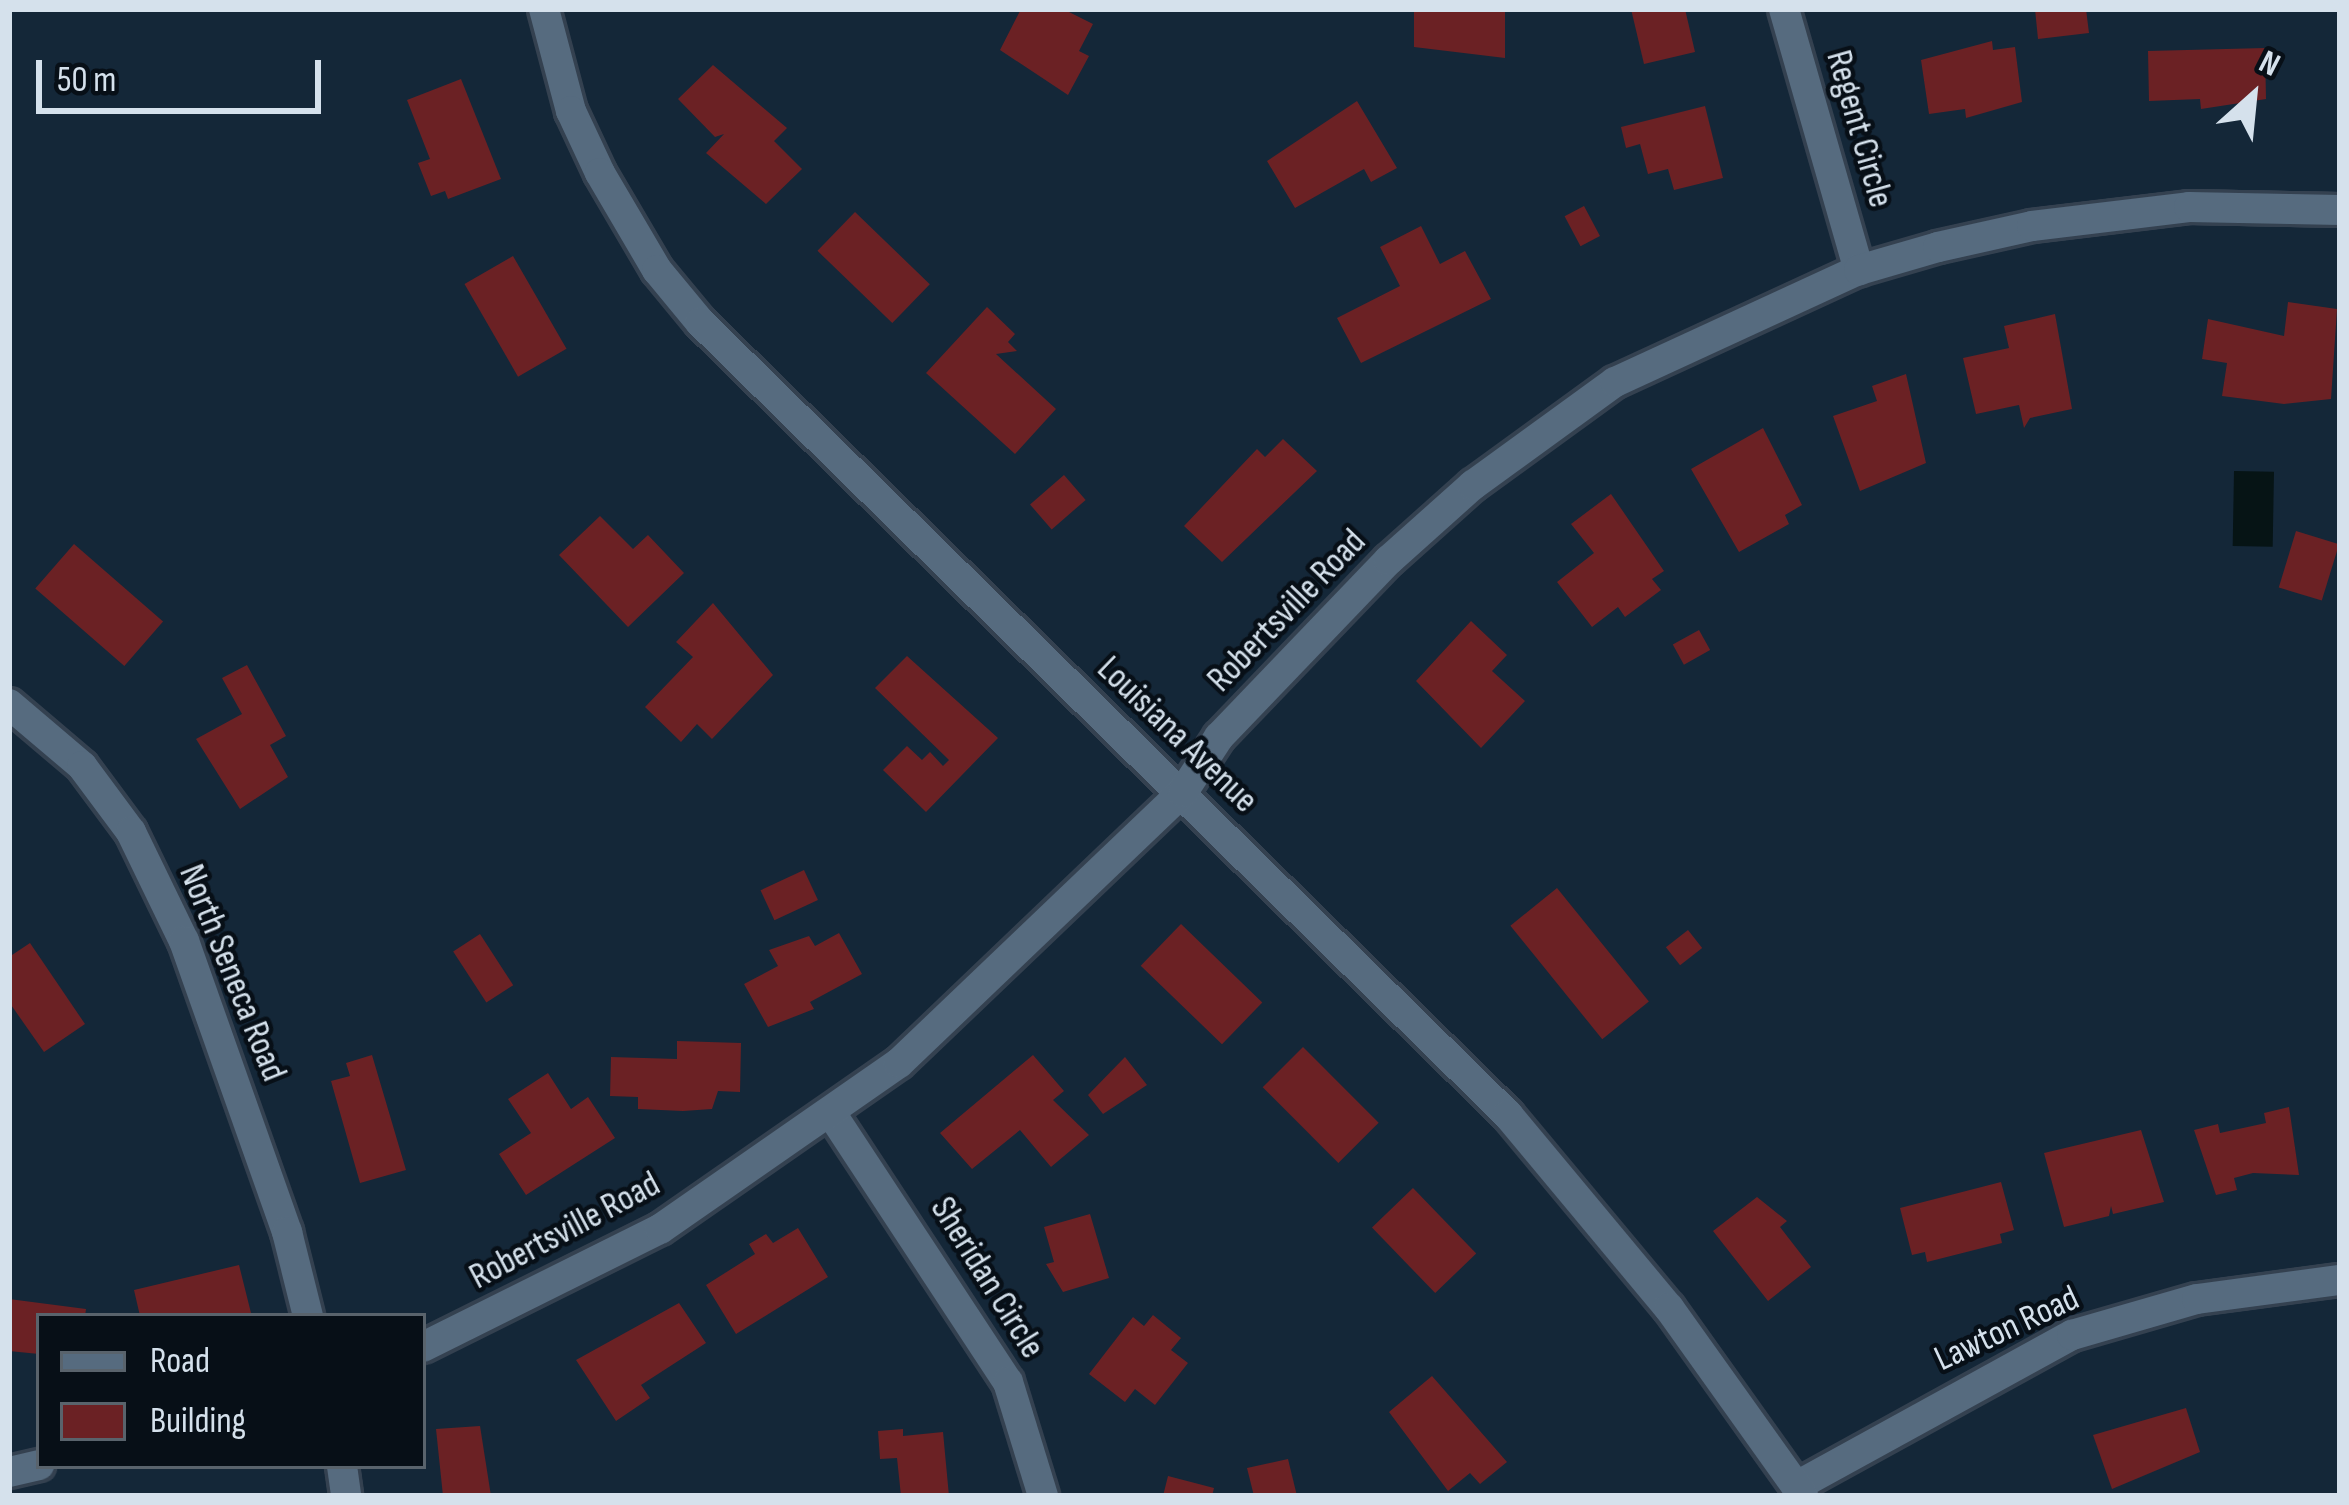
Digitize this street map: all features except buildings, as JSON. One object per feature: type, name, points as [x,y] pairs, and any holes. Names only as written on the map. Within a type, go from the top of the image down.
[{"type":"street","name":"Louisiana Avenue","points":[[544,9],[571,111],[657,270],[851,473],[1184,792],[1508,1115],[1669,1308],[1800,1491]]},
{"type":"street","name":"Regent Circle","points":[[1784,9],[1859,270]]},
{"type":"street","name":"Robertsville Road","points":[[426,1346],[659,1229],[832,1116],[899,1064],[1184,792],[1219,737],[1473,485],[1615,382],[1859,270],[2051,223],[2189,207],[2340,210]]},
{"type":"street","name":"North Seneca Road","points":[[9,704],[82,766],[131,832],[184,941],[287,1232],[307,1313]]},
{"type":"street","name":"Sheridan Circle","points":[[832,1116],[1008,1382],[1043,1496]]},
{"type":"street","name":"Lawton Road","points":[[1800,1491],[2072,1335],[2197,1299],[2340,1280]]},
{"type":"shaded area","points":[[2234,471],[2274,472],[2273,547],[2233,546]]}]
